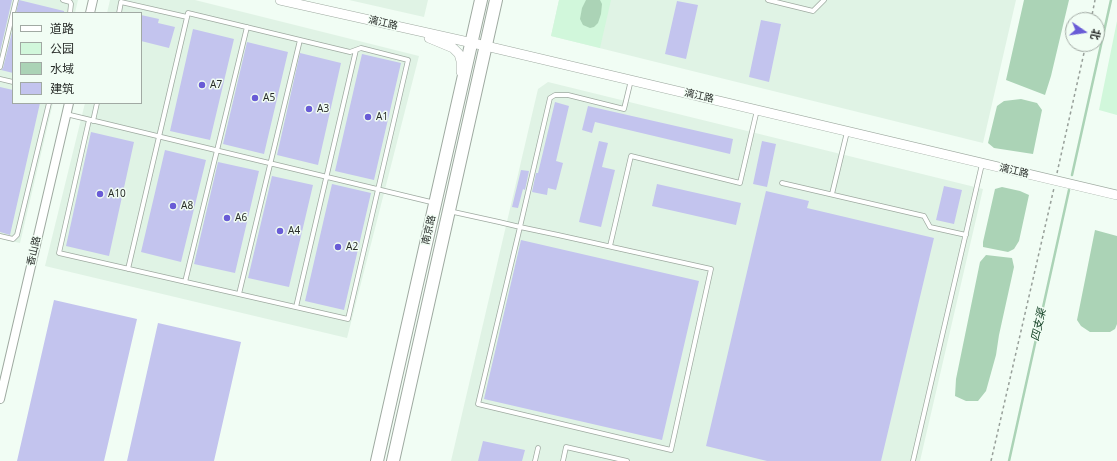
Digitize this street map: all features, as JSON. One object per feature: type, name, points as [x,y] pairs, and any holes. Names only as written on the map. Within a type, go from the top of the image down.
[{"type":"main road","name":"南京路","points":[[377,461],[481,0]]},
{"type":"main road","name":"南京路","points":[[393,461],[496,0]]},
{"type":"street","points":[[90,12],[93,0]]},
{"type":"street","name":"漓江路","points":[[280,0],[486,46],[1117,195]]},
{"type":"street","points":[[392,25],[454,48],[459,54],[461,60],[460,91]]},
{"type":"street","name":"香山路","points":[[0,399],[69,104]]},
{"type":"lane","points":[[13,12],[16,0]]},
{"type":"lane","points":[[63,0],[70,2],[70,12]]},
{"type":"lane","points":[[768,0],[813,10],[824,0]]},
{"type":"lane","points":[[119,12],[121,2],[187,17]]},
{"type":"lane","points":[[97,104],[91,120],[59,253],[128,269],[348,319],[408,60],[361,48],[350,52],[188,13],[128,269]]},
{"type":"lane","points":[[0,67],[12,17]]},
{"type":"lane","points":[[185,282],[247,27]]},
{"type":"lane","points":[[239,294],[300,40]]},
{"type":"lane","points":[[296,307],[356,50]]},
{"type":"lane","points":[[0,79],[12,82]]},
{"type":"lane","points":[[449,211],[520,227],[610,246],[711,269],[671,450],[478,404],[520,227],[550,98],[555,95],[568,95],[624,109],[631,80]]},
{"type":"lane","points":[[0,236],[13,239],[17,235],[48,104]]},
{"type":"lane","points":[[610,246],[631,156],[740,183],[757,110]]},
{"type":"lane","points":[[66,114],[435,203]]},
{"type":"lane","points":[[832,194],[847,131]]},
{"type":"lane","points":[[913,461],[982,163]]},
{"type":"lane","points":[[782,183],[924,216],[930,227],[966,235]]},
{"type":"lane","points":[[563,461],[566,447],[627,461]]},
{"type":"lane","points":[[535,461],[538,448]]},
{"type":"path","points":[[1093,12],[1095,0]]},
{"type":"path","points":[[991,461],[1084,52]]},
{"type":"shaded area","points":[[0,0],[78,0],[75,12],[12,12],[12,104],[53,104],[20,243],[0,239]]},
{"type":"shaded area","points":[[110,0],[195,0],[419,56],[347,338],[45,266],[85,104],[142,104],[142,12],[107,12]]},
{"type":"shaded area","points":[[349,0],[428,0],[424,17]]},
{"type":"shaded area","points":[[559,0],[1016,0],[983,143],[551,36]]},
{"type":"shaded area","points":[[548,82],[983,189],[920,461],[451,461],[538,89]]},
{"type":"green space","points":[[559,0],[611,0],[600,48],[551,36]]},
{"type":"green space","points":[[1117,21],[1117,115],[1099,110]]},
{"type":"water","points":[[586,0],[600,0],[602,4],[598,23],[594,27],[590,28],[583,25],[580,19],[582,8]]},
{"type":"water","points":[[1024,0],[1069,0],[1045,95],[1006,80]]},
{"type":"water","points":[[1021,99],[1037,103],[1042,110],[1033,154],[994,148],[988,143],[997,106],[1004,101]]},
{"type":"water","points":[[1002,187],[1020,191],[1029,195],[1019,241],[1014,249],[1008,252],[983,247],[995,189]]},
{"type":"water","points":[[1095,230],[1117,236],[1117,324],[1115,329],[1110,332],[1090,332],[1081,326],[1077,320]]},
{"type":"water","points":[[986,255],[1012,258],[1014,267],[996,355],[986,391],[978,401],[966,401],[955,396],[956,379],[980,262]]},
{"type":"building","points":[[0,0],[12,0],[0,52]]},
{"type":"building","points":[[19,0],[64,11],[64,12],[16,12]]},
{"type":"building","points":[[677,1],[698,5],[686,59],[665,54]]},
{"type":"building","points":[[142,15],[159,19],[158,23],[175,27],[169,48],[142,41]]},
{"type":"building","points":[[761,20],[781,24],[769,82],[749,77]]},
{"type":"building","name":"A7","points":[[193,29],[234,39],[210,140],[170,131]]},
{"type":"building","points":[[12,32],[12,73],[1,70],[3,68]]},
{"type":"building","name":"A5","points":[[247,42],[288,52],[264,154],[223,144]]},
{"type":"building","name":"A3","points":[[300,53],[341,63],[318,165],[277,155]]},
{"type":"building","name":"A1","points":[[362,54],[401,63],[374,180],[335,171]]},
{"type":"building","points":[[0,87],[12,90],[12,104],[40,104],[10,235],[0,232]]},
{"type":"building","points":[[555,102],[569,106],[556,161],[563,163],[556,190],[548,188],[547,195],[532,192]]},
{"type":"building","points":[[588,106],[733,139],[730,154],[595,122],[592,133],[582,130]]},
{"type":"building","name":"A10","points":[[91,132],[134,142],[109,256],[66,246]]},
{"type":"building","points":[[599,141],[608,143],[602,167],[615,170],[601,227],[579,222]]},
{"type":"building","points":[[762,141],[776,144],[767,187],[753,184]]},
{"type":"building","name":"A8","points":[[165,150],[206,160],[181,262],[141,252]]},
{"type":"building","name":"A6","points":[[218,162],[259,171],[235,273],[194,264]]},
{"type":"building","points":[[521,170],[529,171],[525,190],[523,189],[518,208],[512,207]]},
{"type":"building","name":"A4","points":[[272,176],[313,185],[289,287],[248,278]]},
{"type":"building","name":"A2","points":[[332,184],[371,193],[344,310],[305,301]]},
{"type":"building","points":[[657,184],[741,203],[736,225],[652,206]]},
{"type":"building","points":[[944,186],[962,190],[954,224],[936,220]]},
{"type":"building","points":[[766,191],[809,201],[807,208],[934,238],[881,461],[767,461],[706,446]]},
{"type":"building","points":[[521,240],[699,281],[662,440],[484,399]]},
{"type":"building","points":[[54,300],[137,319],[104,461],[17,461]]},
{"type":"building","points":[[158,323],[241,342],[214,461],[127,461]]},
{"type":"building","points":[[483,441],[525,450],[522,461],[478,461]]},
{"type":"waterway","name":"四支渠","points":[[1072,175],[1111,0]]},
{"type":"waterway","name":"四支渠","points":[[1009,461],[1069,190]]},
{"type":"place","name":"A7","points":[[202,85]]},
{"type":"place","name":"A5","points":[[255,98]]},
{"type":"place","name":"A3","points":[[309,109]]},
{"type":"place","name":"A1","points":[[368,117]]},
{"type":"place","name":"A10","points":[[100,194]]},
{"type":"place","name":"A8","points":[[173,206]]},
{"type":"place","name":"A6","points":[[227,218]]},
{"type":"place","name":"A4","points":[[280,231]]},
{"type":"place","name":"A2","points":[[338,247]]}]
